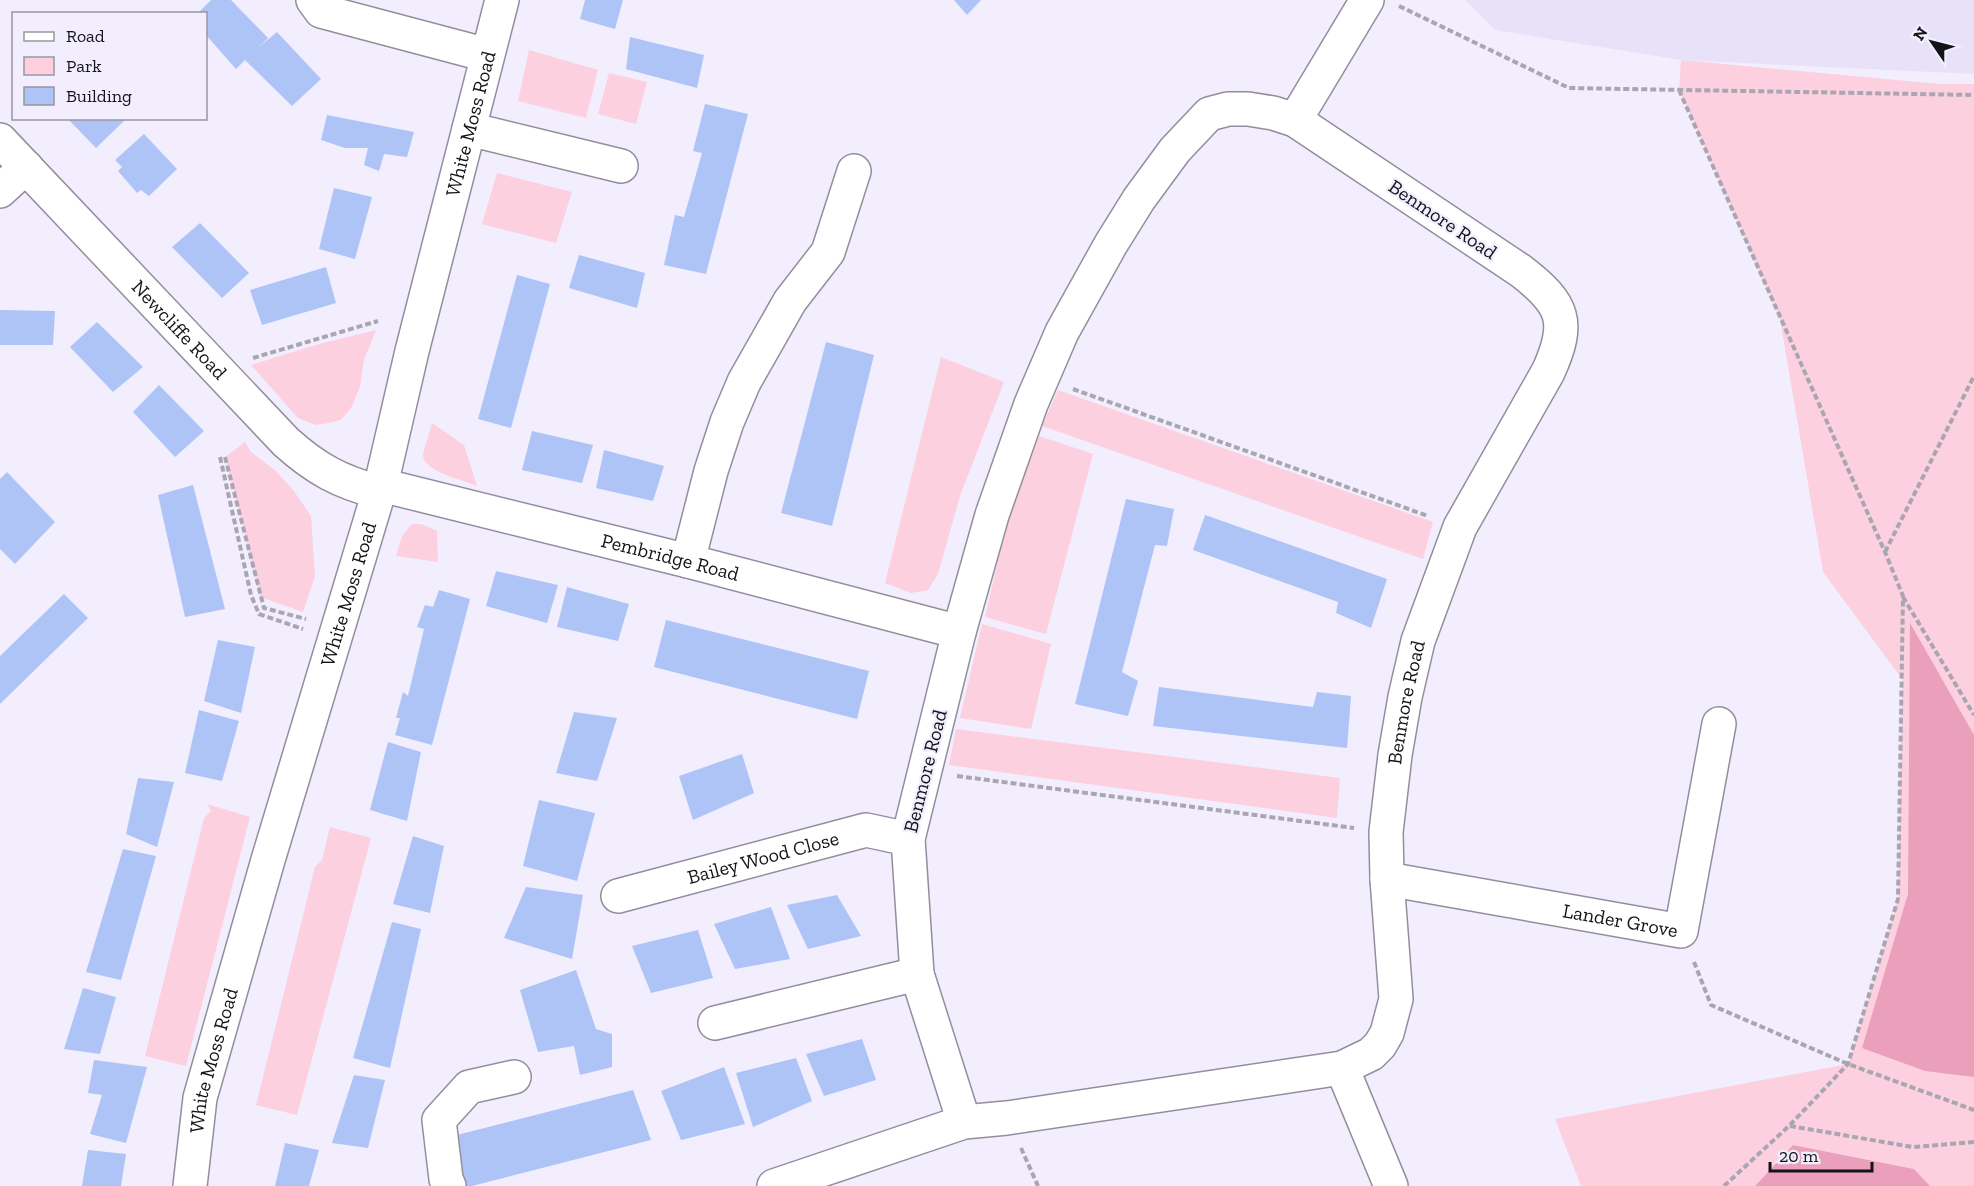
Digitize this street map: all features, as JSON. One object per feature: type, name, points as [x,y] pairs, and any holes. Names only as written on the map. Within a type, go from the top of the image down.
[{"type":"street","points":[[313,0],[321,11],[487,56]]},
{"type":"street","name":"White Moss Road","points":[[190,1186],[200,1098],[268,860],[380,489],[412,351],[502,0]]},
{"type":"street","points":[[1295,120],[1383,3]]},
{"type":"street","name":"Benmore Road","points":[[774,1186],[964,1122],[1007,1118],[1342,1068],[1371,1054],[1387,1033],[1396,999],[1387,879],[1386,832],[1395,755],[1418,641],[1460,527],[1548,372],[1557,352],[1561,318],[1543,288],[1521,271],[1295,120],[1273,113],[1228,109],[1209,114],[1175,150],[1139,199],[1062,332],[1041,378],[992,515],[959,632],[908,839],[917,974],[964,1122]]},
{"type":"street","points":[[468,129],[621,166]]},
{"type":"street","name":"Newcliffe Road","points":[[0,140],[294,449],[326,473],[352,485],[380,489]]},
{"type":"street","points":[[0,191],[26,167]]},
{"type":"street","points":[[688,561],[711,471],[727,422],[744,382],[790,301],[828,252],[854,171]]},
{"type":"street","name":"Pembridge Road","points":[[380,489],[688,561],[959,632]]},
{"type":"street","name":"Lander Grove","points":[[1387,879],[1681,931],[1719,724]]},
{"type":"street","name":"Bailey Wood Close","points":[[618,896],[866,830],[908,839]]},
{"type":"street","points":[[715,1023],[917,974]]},
{"type":"street","points":[[1342,1068],[1391,1186]]},
{"type":"street","points":[[449,1186],[446,1179],[439,1120],[469,1087],[514,1077]]},
{"type":"path","points":[[1383,3],[1569,88],[1974,95]]},
{"type":"path","points":[[1679,90],[1903,596],[1974,715]]},
{"type":"path","points":[[247,360],[378,321]]},
{"type":"path","points":[[1885,552],[1974,376]]},
{"type":"path","points":[[1041,378],[1460,527]]},
{"type":"path","points":[[304,629],[259,614],[251,595],[222,457],[264,608],[307,619]]},
{"type":"path","points":[[1724,1186],[1789,1126],[1848,1064],[1898,899],[1903,596]]},
{"type":"path","points":[[924,772],[1386,832]]},
{"type":"path","points":[[1681,931],[1712,1005],[1848,1064],[1974,1110]]},
{"type":"path","points":[[1789,1126],[1913,1147],[1974,1142]]},
{"type":"shaded area","points":[[1465,0],[1974,0],[1974,74],[1681,60],[1495,30]]},
{"type":"shaded area","points":[[1910,623],[1974,735],[1974,1077],[1925,1071],[1862,1048],[1908,894]]},
{"type":"shaded area","points":[[1793,1145],[1914,1169],[1930,1186],[1755,1186]]},
{"type":"green space","points":[[529,50],[598,70],[586,118],[518,101]]},
{"type":"green space","points":[[1681,60],[1940,84],[1974,84],[1974,1186],[1930,1186],[1914,1169],[1793,1145],[1755,1186],[1581,1186],[1555,1119],[1848,1064],[1898,899],[1902,679],[1823,572],[1780,319],[1679,90]]},
{"type":"green space","points":[[609,73],[647,82],[636,124],[598,114]]},
{"type":"green space","points":[[497,173],[572,192],[556,243],[482,224]]},
{"type":"green space","points":[[376,330],[364,360],[360,387],[351,408],[341,420],[316,425],[298,418],[251,365],[319,344]]},
{"type":"green space","points":[[941,357],[1004,382],[960,496],[938,574],[928,590],[911,593],[885,583]]},
{"type":"green space","points":[[1058,390],[1433,522],[1423,559],[1042,426]]},
{"type":"green space","points":[[432,423],[464,445],[477,486],[436,470],[424,460],[423,454]]},
{"type":"green space","points":[[1039,436],[1093,454],[1046,634],[985,617],[1007,523]]},
{"type":"green space","points":[[245,442],[251,452],[276,471],[294,491],[311,516],[315,576],[303,612],[260,597],[225,457]]},
{"type":"green space","points":[[412,524],[421,524],[437,531],[438,562],[396,556],[402,536]]},
{"type":"green space","points":[[982,624],[1051,644],[1031,729],[960,718]]},
{"type":"green space","points":[[956,729],[1340,778],[1337,818],[949,765]]},
{"type":"green space","points":[[207,804],[250,817],[186,1066],[145,1056],[204,818],[211,811]]},
{"type":"green space","points":[[330,827],[371,838],[297,1115],[256,1105],[315,867],[322,860]]},
{"type":"building","points":[[211,0],[231,0],[268,38],[259,47],[277,32],[321,79],[292,106],[245,60],[236,69],[207,36],[207,12],[199,12]]},
{"type":"building","points":[[585,0],[623,0],[615,29],[580,19]]},
{"type":"building","points":[[954,0],[981,0],[967,15]]},
{"type":"building","points":[[630,37],[704,55],[697,88],[626,69]]},
{"type":"building","points":[[705,104],[748,114],[706,274],[664,265],[675,215],[684,217],[702,153],[693,151]]},
{"type":"building","points":[[327,115],[414,132],[407,157],[384,154],[379,171],[364,165],[368,148],[345,148],[321,140]]},
{"type":"building","points":[[69,120],[125,120],[96,148]]},
{"type":"building","points":[[144,134],[177,169],[149,196],[141,190],[137,193],[118,171],[122,167],[115,160]]},
{"type":"building","points":[[334,188],[372,197],[355,259],[319,249]]},
{"type":"building","points":[[200,223],[249,273],[222,298],[172,247]]},
{"type":"building","points":[[579,255],[645,273],[637,308],[569,288]]},
{"type":"building","points":[[326,267],[336,303],[262,325],[250,290]]},
{"type":"building","points":[[517,275],[550,284],[511,428],[478,419]]},
{"type":"building","points":[[0,310],[55,311],[53,345],[0,345]]},
{"type":"building","points":[[97,322],[143,367],[113,392],[70,347]]},
{"type":"building","points":[[826,342],[874,355],[832,526],[781,513]]},
{"type":"building","points":[[159,385],[204,431],[175,457],[133,412]]},
{"type":"building","points":[[532,431],[593,445],[582,483],[522,470]]},
{"type":"building","points":[[604,450],[664,466],[653,501],[596,488]]},
{"type":"building","points":[[7,472],[55,522],[15,564],[0,549],[0,479]]},
{"type":"building","points":[[193,485],[225,609],[185,617],[158,495]]},
{"type":"building","points":[[1126,499],[1174,509],[1167,546],[1155,545],[1122,672],[1138,681],[1128,716],[1075,704]]},
{"type":"building","points":[[1205,515],[1387,579],[1371,628],[1336,613],[1338,602],[1193,550]]},
{"type":"building","points":[[496,571],[558,585],[547,623],[486,606]]},
{"type":"building","points":[[567,587],[629,604],[618,641],[557,627]]},
{"type":"building","points":[[439,590],[470,599],[432,745],[395,735],[400,718],[396,718],[403,692],[408,696],[424,629],[417,627],[425,605],[433,607]]},
{"type":"building","points":[[64,594],[88,618],[0,704],[0,656]]},
{"type":"building","points":[[666,620],[869,671],[857,719],[654,667]]},
{"type":"building","points":[[218,640],[255,647],[241,713],[204,701]]},
{"type":"building","points":[[1159,687],[1313,707],[1317,692],[1351,696],[1347,748],[1153,726]]},
{"type":"building","points":[[199,710],[239,721],[222,781],[185,773]]},
{"type":"building","points":[[574,712],[617,718],[597,781],[556,773]]},
{"type":"building","points":[[388,742],[421,752],[407,821],[370,810]]},
{"type":"building","points":[[742,754],[754,793],[693,820],[679,776]]},
{"type":"building","points":[[138,778],[174,782],[157,847],[126,834]]},
{"type":"building","points":[[539,800],[595,813],[577,881],[523,866]]},
{"type":"building","points":[[413,836],[444,846],[430,913],[393,904]]},
{"type":"building","points":[[123,849],[156,856],[121,980],[86,972]]},
{"type":"building","points":[[526,887],[583,895],[572,959],[504,938]]},
{"type":"building","points":[[837,895],[861,936],[808,949],[787,905]]},
{"type":"building","points":[[771,907],[790,959],[735,969],[714,924]]},
{"type":"building","points":[[392,922],[421,929],[390,1068],[353,1058]]},
{"type":"building","points":[[698,930],[713,978],[651,993],[632,946]]},
{"type":"building","points":[[576,970],[596,1029],[612,1034],[612,1067],[580,1075],[574,1046],[538,1052],[520,990]]},
{"type":"building","points":[[83,988],[116,997],[100,1054],[64,1049]]},
{"type":"building","points":[[862,1039],[876,1080],[824,1096],[806,1054]]},
{"type":"building","points":[[796,1058],[812,1101],[753,1127],[736,1073]]},
{"type":"building","points":[[94,1060],[147,1067],[126,1143],[90,1134],[102,1095],[88,1093]]},
{"type":"building","points":[[724,1067],[745,1124],[681,1140],[661,1091]]},
{"type":"building","points":[[354,1075],[385,1080],[368,1148],[332,1143]]},
{"type":"building","points":[[633,1090],[651,1140],[472,1186],[463,1186],[453,1136]]},
{"type":"building","points":[[285,1143],[319,1150],[309,1186],[275,1186]]},
{"type":"building","points":[[88,1150],[126,1154],[121,1186],[82,1186]]}]
